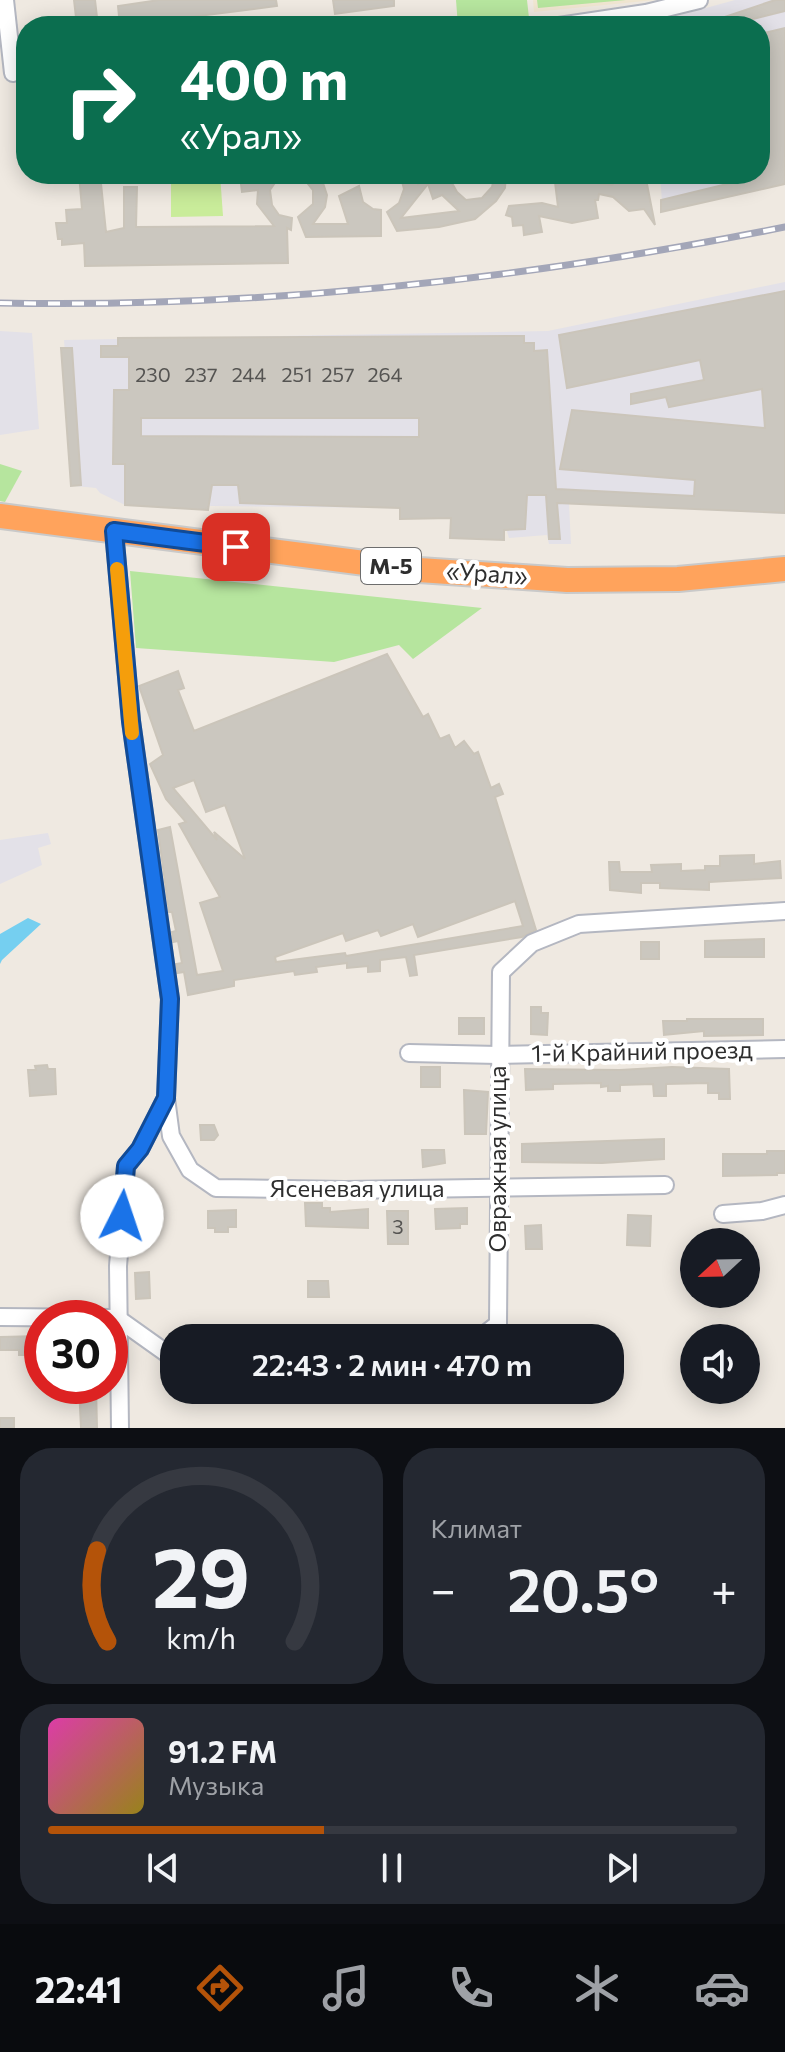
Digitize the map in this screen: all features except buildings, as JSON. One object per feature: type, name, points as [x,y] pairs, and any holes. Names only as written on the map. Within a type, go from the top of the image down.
[{"type":"highway","name":"«Урал»","points":[[0,516],[419,570],[567,580],[678,579],[785,569]]},
{"type":"street","points":[[5,0],[13,72]]},
{"type":"street","points":[[626,16],[699,0]]},
{"type":"street","points":[[114,531],[131,721],[170,999],[166,1098],[140,1149],[126,1166],[117,1300]]},
{"type":"street","name":"Овражная улица","points":[[498,1324],[501,972],[532,943],[579,924],[785,911]]},
{"type":"street","name":"1-й Крайний проезд","points":[[409,1053],[498,1055],[785,1049]]},
{"type":"street","name":"Ясеневая улица","points":[[166,1098],[171,1136],[190,1170],[216,1188],[345,1190],[665,1185]]},
{"type":"street","points":[[723,1214],[762,1211],[785,1205]]},
{"type":"street","points":[[0,1317],[24,1317]]},
{"type":"street","points":[[128,1326],[160,1349]]},
{"type":"street","points":[[119,1404],[120,1428]]},
{"type":"shaded area","points":[[533,0],[655,0],[534,12]]},
{"type":"shaded area","points":[[735,0],[785,0],[785,183],[662,202],[661,184],[770,184],[770,16],[677,16]]},
{"type":"shaded area","points":[[785,282],[785,514],[569,503],[571,544],[549,544],[547,535],[509,538],[503,518],[400,519],[400,508],[125,505],[96,488],[75,486],[64,340],[548,331]]},
{"type":"shaded area","points":[[0,331],[32,333],[39,429],[0,435]]},
{"type":"shaded area","points":[[48,833],[51,844],[38,848],[42,865],[0,884],[0,840]]},
{"type":"green space","points":[[456,0],[527,0],[529,16],[457,16]]},
{"type":"green space","points":[[537,0],[626,0],[538,8]]},
{"type":"green space","points":[[171,184],[221,184],[223,216],[171,217]]},
{"type":"green space","points":[[0,464],[22,471],[5,502],[0,501]]},
{"type":"green space","points":[[130,571],[482,608],[413,659],[399,645],[334,662],[136,648]]},
{"type":"water","points":[[28,918],[41,924],[0,964],[0,934]]},
{"type":"railway","points":[[0,303],[198,301],[395,286],[591,262],[785,227]]},
{"type":"slow traffic","points":[[117,569],[132,733]]},
{"type":"route","points":[[122,1216],[126,1166],[140,1149],[166,1098],[170,999],[131,721],[114,531],[236,547]]}]
